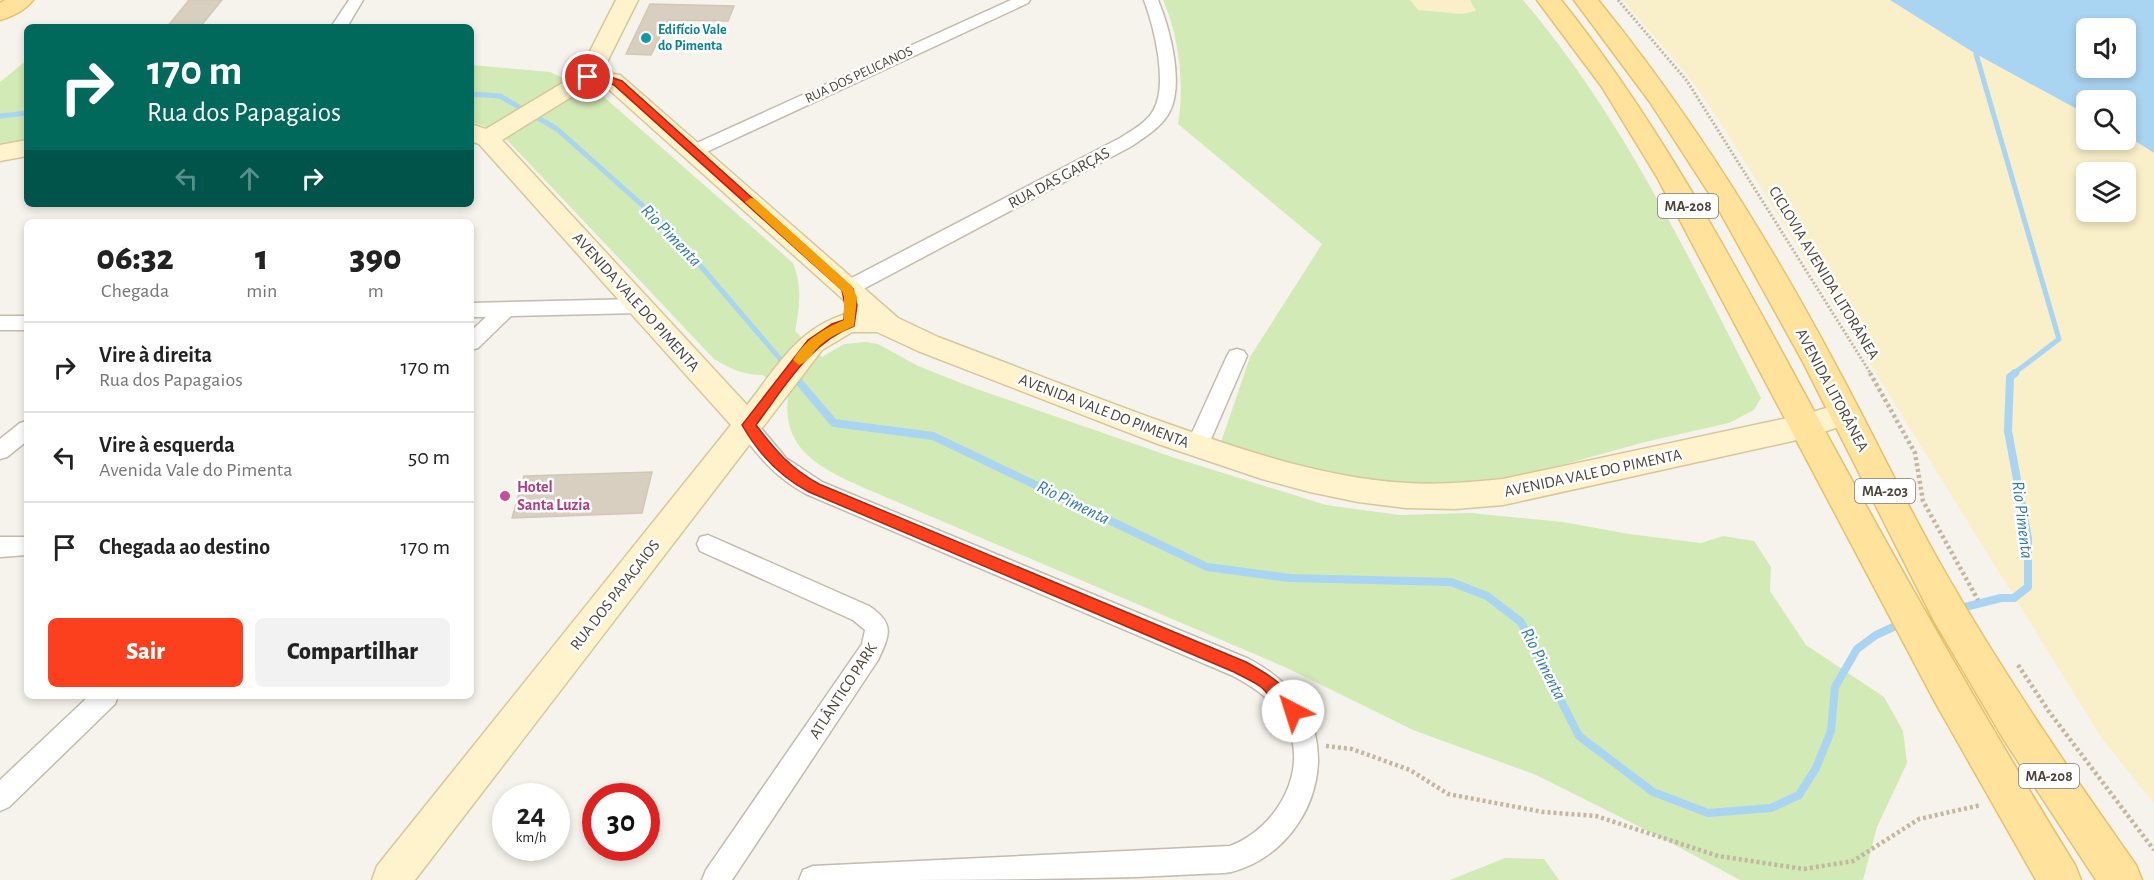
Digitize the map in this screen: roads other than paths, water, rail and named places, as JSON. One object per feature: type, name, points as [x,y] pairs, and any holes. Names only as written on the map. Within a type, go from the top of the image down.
[{"type":"main road","points":[[0,13],[21,0]]},
{"type":"main road","points":[[578,84],[627,0]]},
{"type":"main road","name":"MA-208","points":[[1549,0],[1599,63],[1659,155],[1806,426]]},
{"type":"main road","name":"AVENIDA LITORÂNEA","points":[[1587,0],[1648,77],[1709,170],[1846,413],[1924,568],[1997,664],[2041,765],[2121,880]]},
{"type":"main road","points":[[578,84],[605,78],[618,83],[887,323]]},
{"type":"main road","name":"AVENIDA VALE DO PIMENTA","points":[[578,84],[488,132],[639,306],[744,420]]},
{"type":"main road","points":[[0,153],[24,149]]},
{"type":"main road","points":[[847,289],[851,305],[850,322]]},
{"type":"main road","name":"AVENIDA VALE DO PIMENTA","points":[[850,322],[864,320],[887,323],[928,344],[1197,446],[1323,482],[1363,491],[1426,498],[1472,497],[1806,426],[1846,413]]},
{"type":"main road","name":"RUA DOS PAPAGAIOS","points":[[391,880],[744,420],[770,398],[812,344],[836,328],[850,322]]},
{"type":"main road","name":"MA-203","points":[[1806,426],[1884,568]]},
{"type":"main road","name":"MA-208","points":[[1884,568],[1941,673],[2060,880]]},
{"type":"street","points":[[341,24],[356,0]]},
{"type":"street","name":"RUA DOS PELICANOS","points":[[694,151],[1023,0]]},
{"type":"street","name":"RUA DAS GARÇAS","points":[[847,289],[1126,142],[1155,121],[1167,98],[1167,90],[1161,34],[1155,9],[1150,0]]},
{"type":"street","points":[[474,310],[639,306]]},
{"type":"street","points":[[474,340],[506,309]]},
{"type":"street","points":[[0,323],[24,322]]},
{"type":"street","points":[[1197,446],[1237,356]]},
{"type":"street","name":"AVENIDA VALE DO PIMENTA","points":[[744,420],[778,464],[814,488],[1240,667],[1264,680],[1282,696],[1293,711],[1305,743],[1307,757],[1302,788],[1290,816],[1264,843],[1230,859],[813,880]]},
{"type":"street","points":[[0,451],[24,431]]},
{"type":"street","name":"ATLÂNTICO PARK","points":[[708,544],[861,613],[873,620],[878,628],[878,636],[870,652],[716,880]]},
{"type":"street","points":[[0,547],[24,546]]},
{"type":"street","points":[[0,798],[103,699]]},
{"type":"water","points":[[1890,0],[2154,0],[2154,153],[2136,141],[2136,90],[2076,90],[2076,109],[1976,54]]},
{"type":"waterway","name":"Rio Pimenta","points":[[1976,54],[2059,339],[2013,374]]},
{"type":"waterway","name":"Rio Pimenta","points":[[474,94],[500,96],[557,129],[669,229],[787,367]]},
{"type":"waterway","name":"Rio Pimenta","points":[[0,116],[24,113]]},
{"type":"waterway","name":"Rio Pimenta","points":[[1957,609],[2001,598],[2014,598],[2028,587],[2028,538],[2008,431],[2010,377],[2015,373]]},
{"type":"waterway","name":"Rio Pimenta","points":[[794,376],[834,423],[933,436],[1207,567],[1290,578],[1451,582],[1487,596],[1521,622],[1579,736],[1653,792],[1708,813],[1771,808],[1799,795],[1816,768],[1831,731],[1835,687],[1857,649],[1876,635],[1902,623]]},
{"type":"place","name":"Edifício Vale do Pimenta","points":[[646,38]]},
{"type":"place","name":"Hotel Santa Luzia","points":[[505,496]]}]
